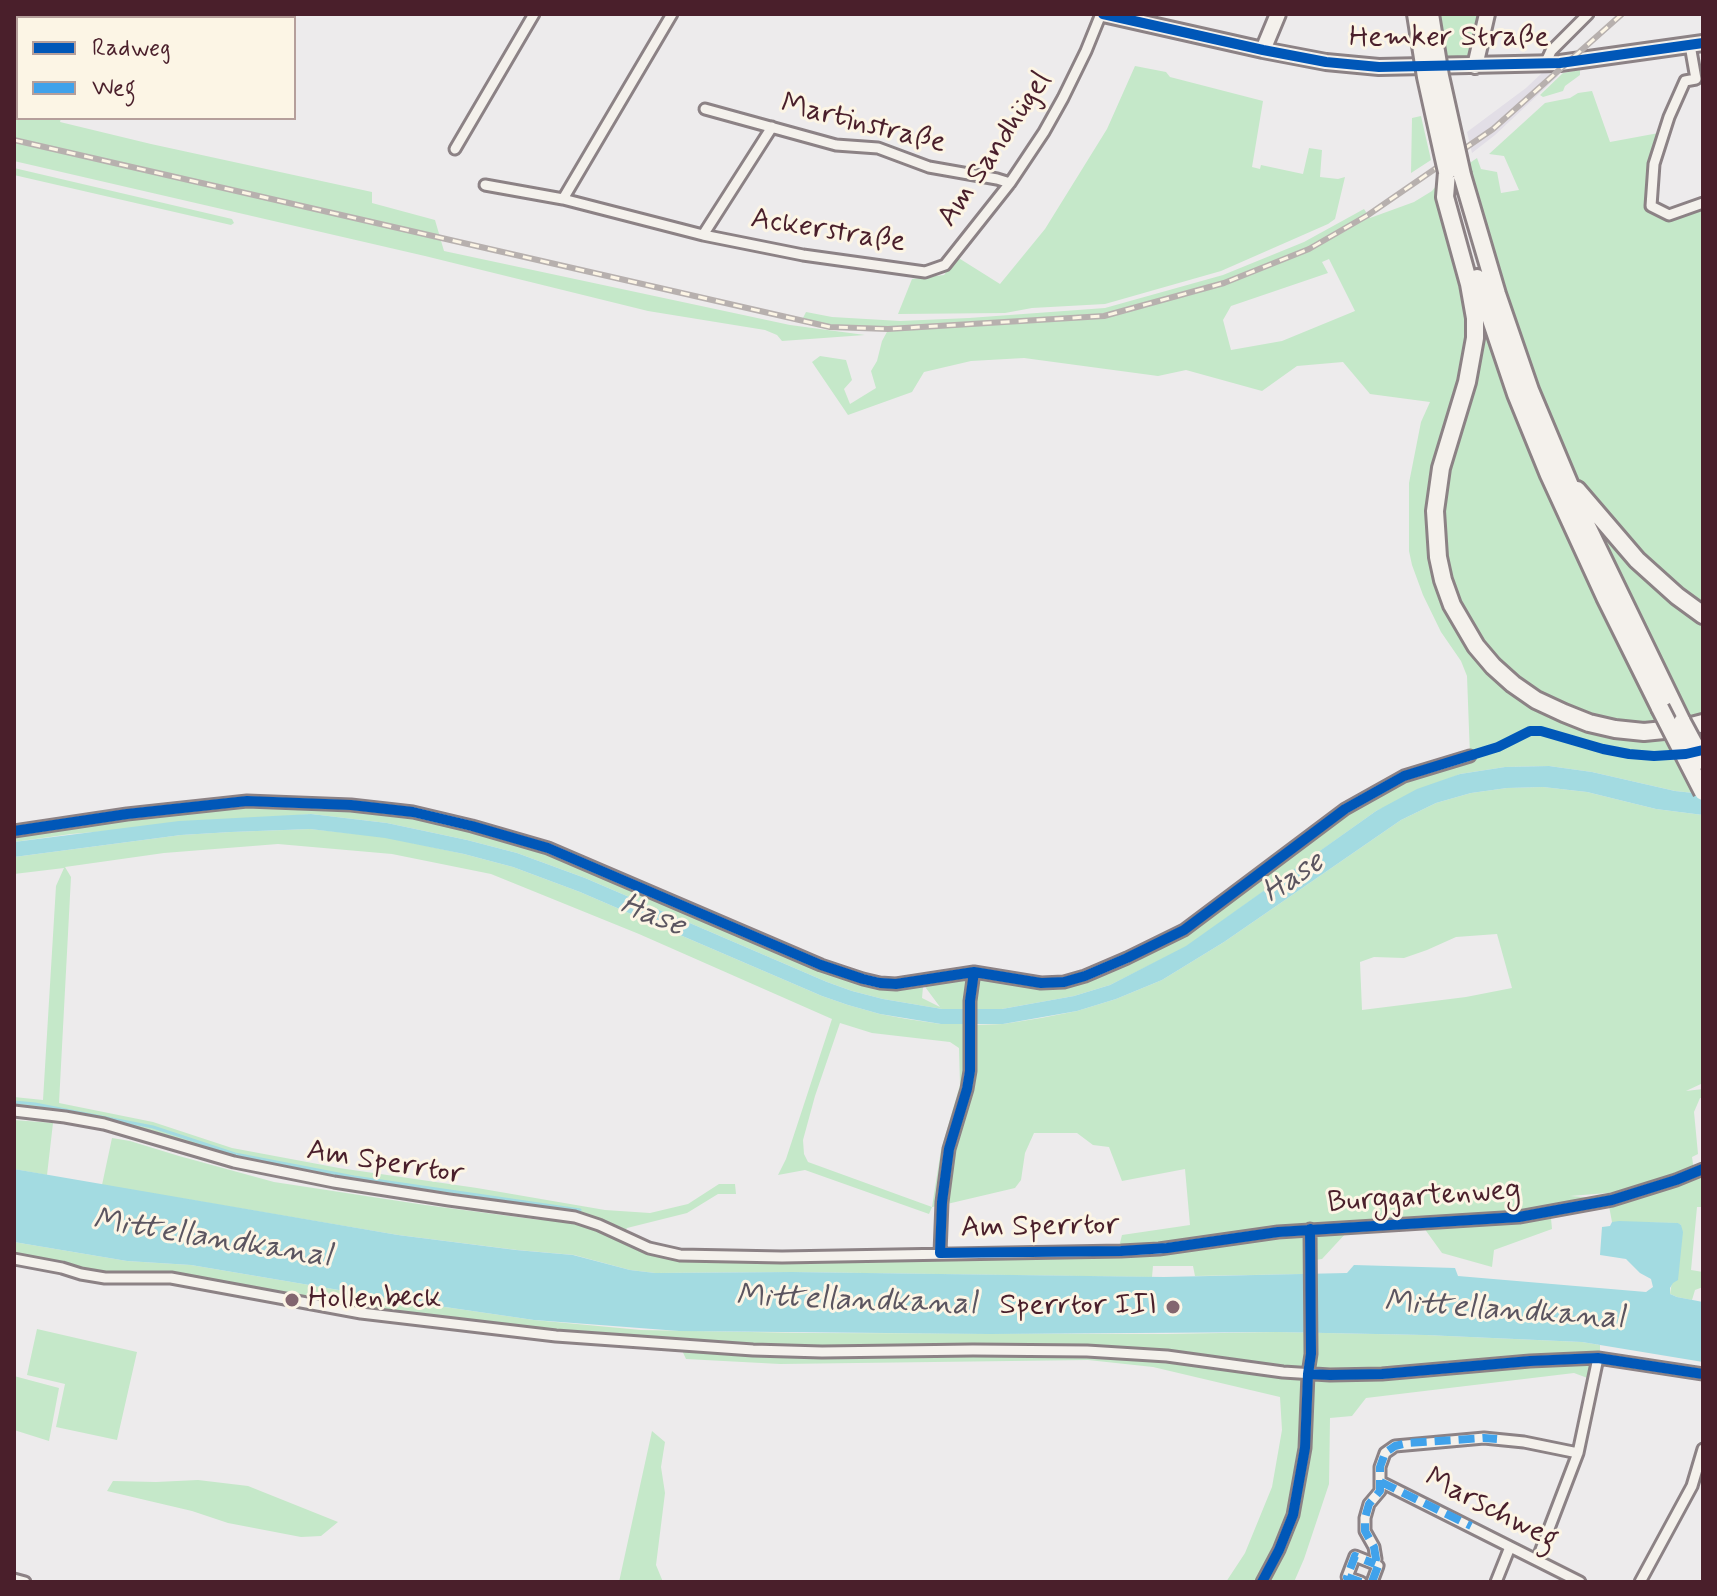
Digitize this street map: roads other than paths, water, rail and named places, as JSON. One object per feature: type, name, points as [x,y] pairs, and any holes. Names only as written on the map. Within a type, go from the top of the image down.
[{"type":"highway","points":[[1416,14],[1426,77],[1454,174],[1530,390],[1703,792]]},
{"type":"highway","points":[[1430,14],[1454,174],[1449,196],[1475,318],[1475,338],[1467,382],[1441,468],[1435,511],[1438,557],[1452,605],[1476,646],[1493,666],[1513,684],[1550,707],[1589,723],[1615,729],[1644,732],[1703,723]]},
{"type":"highway","points":[[1449,196],[1516,394],[1574,531],[1667,706],[1703,761]]},
{"type":"highway","points":[[1564,475],[1637,560],[1703,615]]},
{"type":"main road","name":"Hemker Straße","points":[[1102,14],[1263,50],[1326,62],[1379,67],[1545,64],[1696,44]]},
{"type":"main road","points":[[1263,50],[1278,14]]},
{"type":"main road","points":[[1475,66],[1487,14]]},
{"type":"street","points":[[455,149],[534,14]]},
{"type":"street","name":"Am Sandhügel","points":[[945,265],[1010,183],[1044,132],[1102,14]]},
{"type":"street","points":[[1545,64],[1551,51],[1588,14]]},
{"type":"street","points":[[563,199],[669,15]]},
{"type":"street","name":"Hemker Straße","points":[[1696,44],[1696,79],[1685,81],[1669,117],[1654,164],[1651,206],[1669,215],[1703,203]]},
{"type":"street","name":"Martinstraße","points":[[705,109],[836,145],[878,148],[929,167],[1010,183]]},
{"type":"street","name":"Ackerstraße","points":[[703,235],[772,127]]},
{"type":"street","name":"Ackerstraße","points":[[485,185],[563,199],[703,235],[803,255],[925,272],[945,265]]},
{"type":"street","points":[[14,831],[127,814],[247,801],[351,805],[413,812],[548,848],[821,965],[863,979],[896,984],[974,972],[1041,983],[1064,982],[1127,958],[1184,930],[1345,809],[1404,776],[1470,756]]},
{"type":"street","name":"Am Sperrtor","points":[[940,1253],[943,1189],[949,1149],[970,1071],[970,1001],[974,972]]},
{"type":"street","name":"Am Sperrtor","points":[[14,1111],[104,1124],[234,1162],[334,1182],[575,1217],[649,1248],[680,1255],[782,1257],[1121,1251],[1159,1249],[1310,1229]]},
{"type":"street","name":"Burggartenweg","points":[[1262,1582],[1293,1515],[1305,1448],[1311,1354],[1310,1229],[1448,1223],[1534,1214],[1612,1200],[1703,1169]]},
{"type":"street","points":[[14,1259],[105,1278],[171,1278],[361,1313],[556,1336],[797,1352],[1087,1351],[1167,1356],[1283,1372],[1330,1375],[1598,1358],[1703,1374]]},
{"type":"street","points":[[1537,1560],[1578,1453],[1598,1358]]},
{"type":"street","points":[[1372,1582],[1378,1566],[1375,1564],[1374,1547],[1365,1531],[1365,1518],[1369,1504],[1380,1491],[1380,1467],[1385,1453],[1395,1446],[1484,1438],[1578,1453]]},
{"type":"street","points":[[1640,1582],[1692,1486],[1703,1449]]},
{"type":"street","name":"Marschweg","points":[[1381,1482],[1580,1582]]},
{"type":"street","points":[[1496,1582],[1510,1547]]},
{"type":"street","points":[[1361,1582],[1347,1577],[1355,1556],[1375,1564]]},
{"type":"street","points":[[14,1579],[25,1582]]},
{"type":"water","name":"Hase","points":[[1549,766],[1703,794],[1703,815],[1656,809],[1587,792],[1543,787],[1471,793],[1436,803],[1401,820],[1224,942],[1162,980],[1077,1011],[1003,1024],[941,1024],[880,1014],[848,1005],[580,892],[513,867],[385,838],[310,829],[231,832],[181,835],[14,857],[14,842],[179,821],[311,814],[387,823],[517,853],[585,878],[852,991],[942,1009],[1002,1009],[1074,996],[1110,985],[1186,946],[1376,811],[1417,789],[1460,774],[1505,767]]},
{"type":"water","name":"Mittellandkanal","points":[[14,1169],[398,1235],[573,1255],[630,1270],[655,1273],[1164,1277],[1347,1273],[1354,1265],[1455,1268],[1458,1276],[1646,1292],[1653,1287],[1651,1279],[1626,1259],[1600,1255],[1602,1227],[1619,1221],[1678,1223],[1683,1232],[1678,1280],[1670,1288],[1670,1294],[1703,1302],[1703,1362],[1582,1342],[1425,1335],[679,1331],[534,1320],[191,1265],[127,1261],[14,1242]]},
{"type":"waterway","points":[[14,1102],[153,1127],[235,1154],[354,1177],[580,1210]]},
{"type":"railway","points":[[14,140],[830,327],[888,329],[1104,316],[1224,283],[1309,249],[1368,215],[1493,129],[1622,14]]},
{"type":"place","name":"Hollenbeck","points":[[292,1300]]},
{"type":"place","name":"Sperrtor III","points":[[1173,1307]]}]
